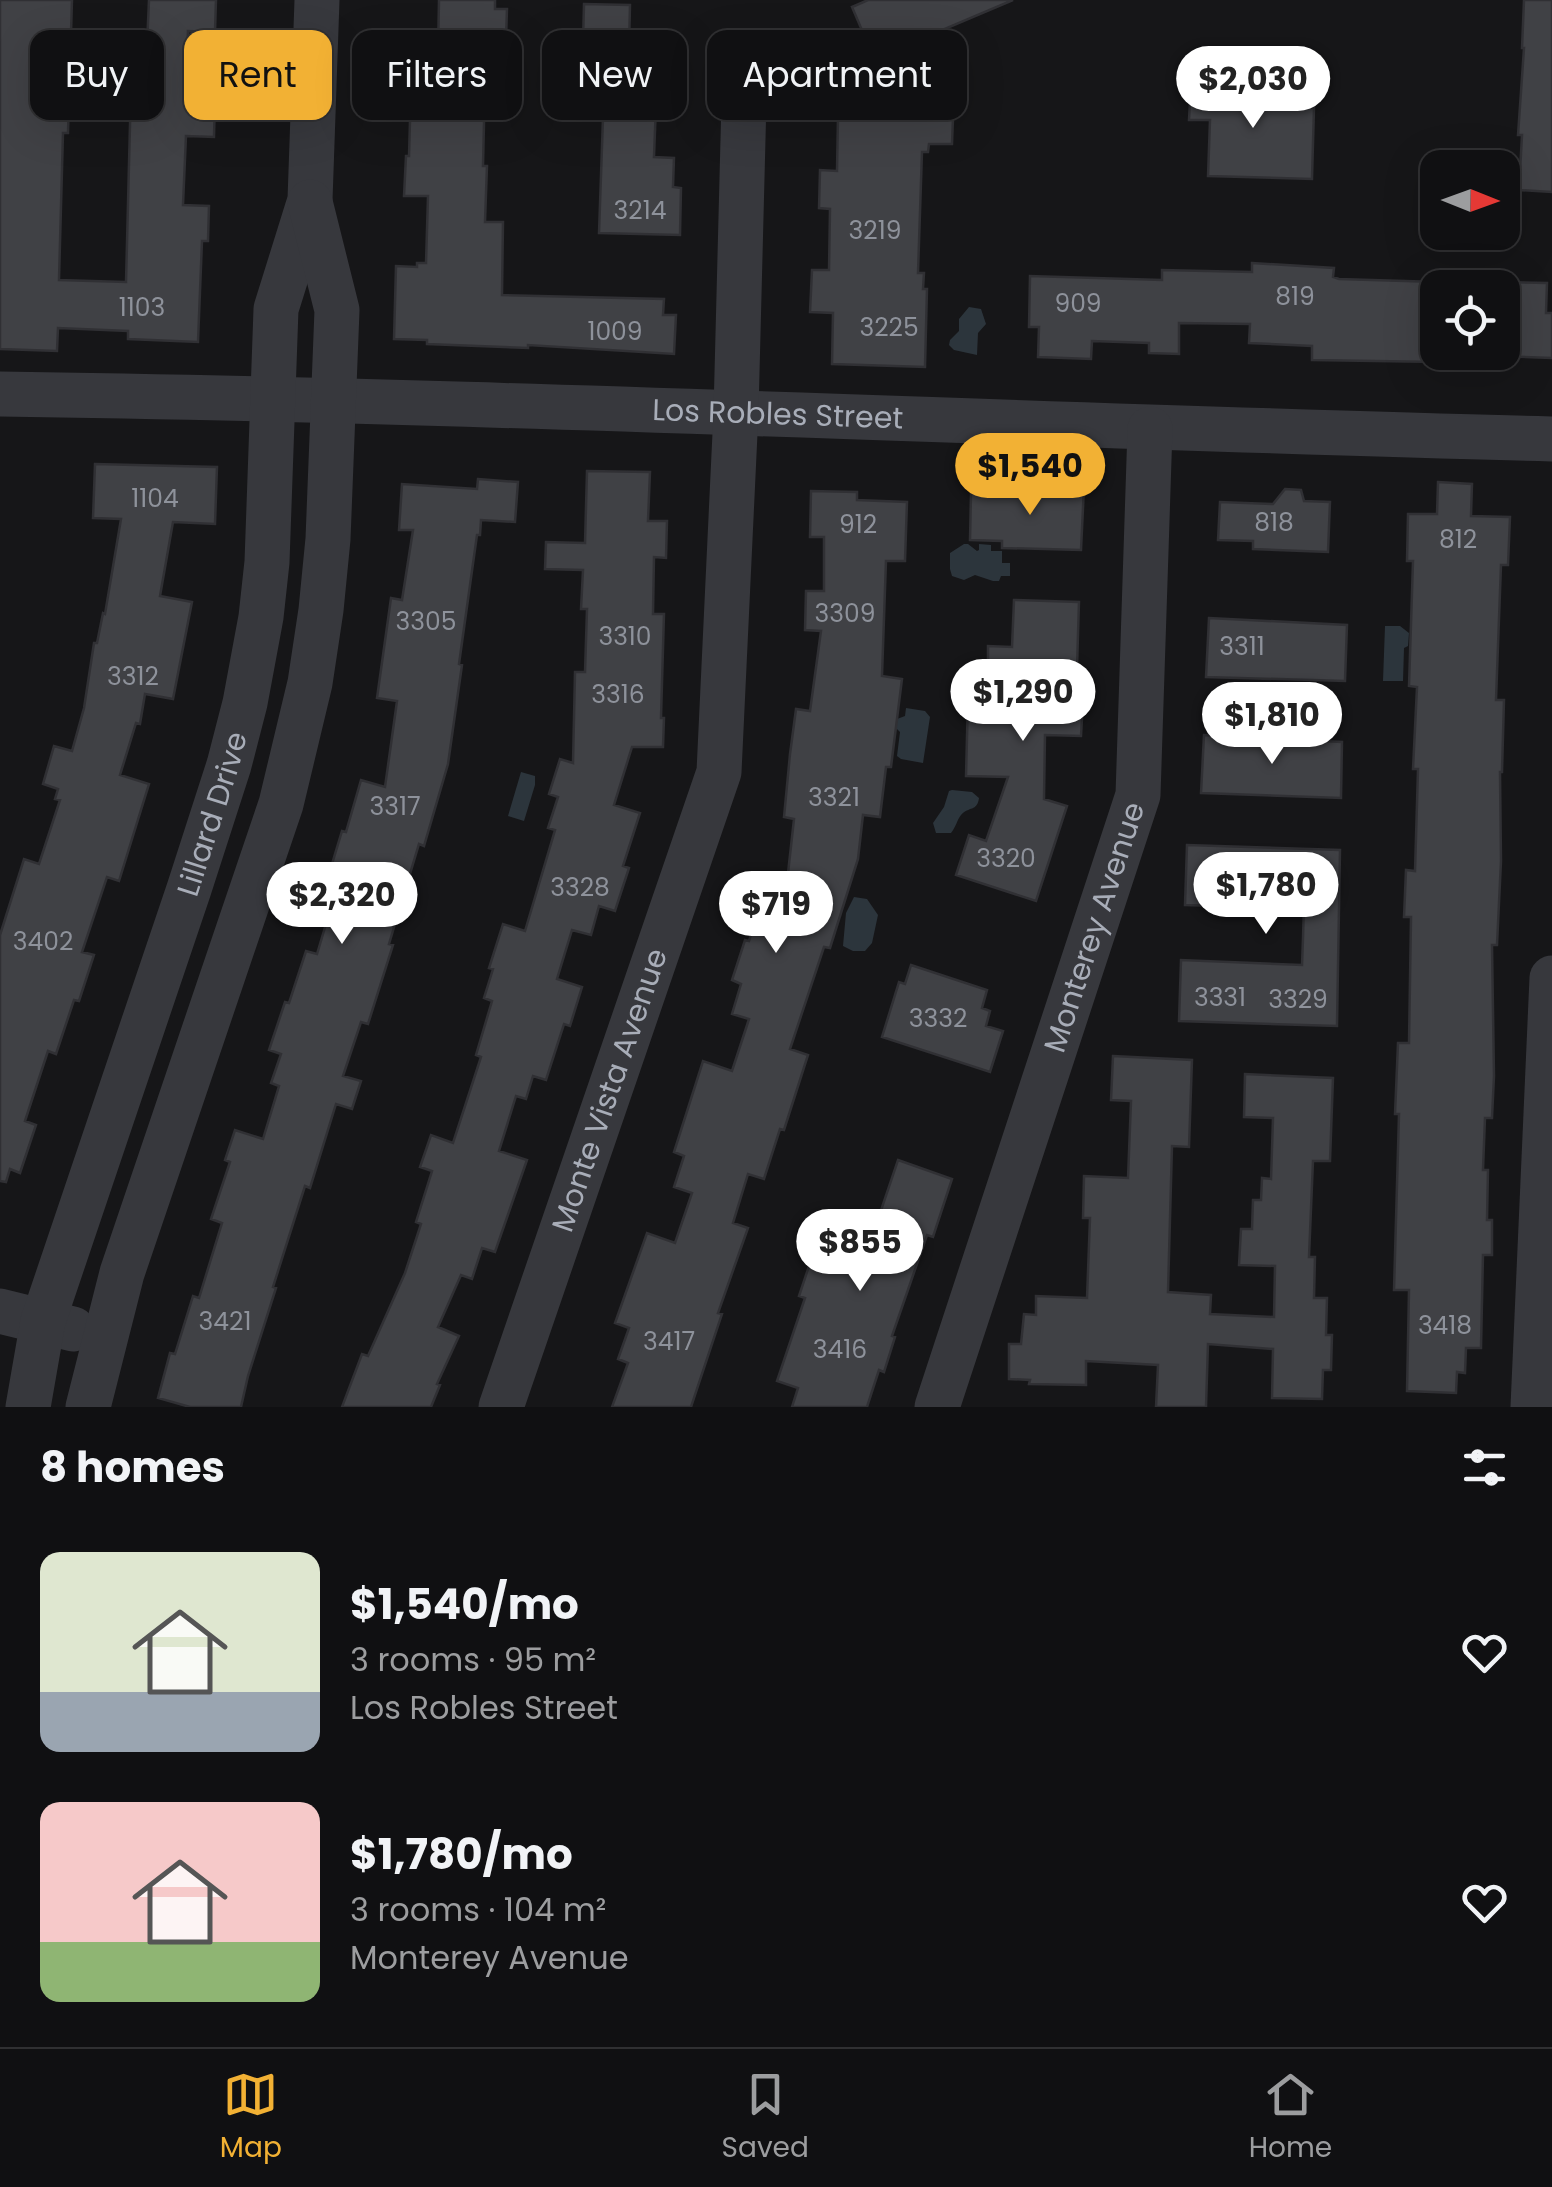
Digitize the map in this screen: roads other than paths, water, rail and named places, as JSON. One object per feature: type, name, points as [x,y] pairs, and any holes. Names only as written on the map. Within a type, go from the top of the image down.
[{"type":"street","name":"Lillard Drive","points":[[28,1407],[43,1322],[189,889],[229,765],[244,703],[267,562],[276,309],[310,200],[318,0]]},
{"type":"street","name":"Monte Vista Avenue","points":[[501,1407],[719,772],[736,412],[743,120]]},
{"type":"street","name":"Lillard Drive","points":[[88,1407],[128,1254],[281,804],[310,682],[328,539],[336,310],[310,200]]},
{"type":"street","name":"Los Robles Street","points":[[0,394],[333,399],[1552,440]]},
{"type":"street","name":"Monterey Avenue","points":[[937,1407],[1138,795],[1150,429]]},
{"type":"street","points":[[189,889],[247,908]]},
{"type":"street","points":[[1532,1407],[1552,978]]},
{"type":"street","points":[[0,1311],[104,1338]]}]
